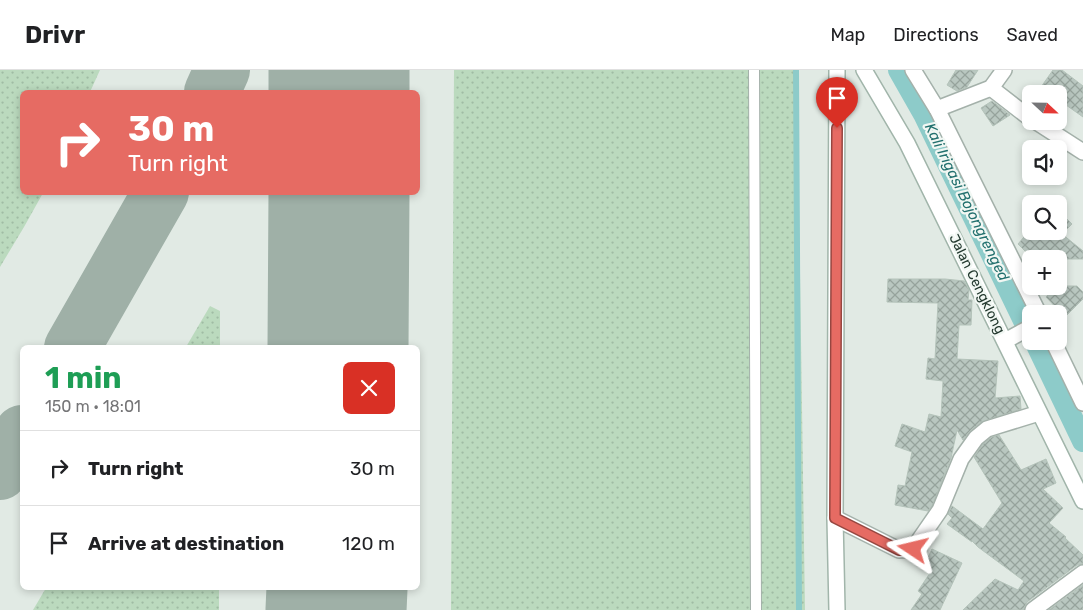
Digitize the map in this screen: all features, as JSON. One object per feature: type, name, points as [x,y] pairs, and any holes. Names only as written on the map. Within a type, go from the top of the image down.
[{"type":"main road","points":[[837,70],[835,518],[837,610]]},
{"type":"main road","name":"Jalan Cengklong","points":[[864,70],[907,142],[1009,339],[1039,413],[1083,501]]},
{"type":"main road","points":[[913,70],[937,109],[1035,305]]},
{"type":"main road","points":[[937,109],[991,88],[1004,70]]},
{"type":"main road","points":[[991,88],[1022,112]]},
{"type":"main road","points":[[1049,130],[1083,152]]},
{"type":"main road","points":[[1009,339],[1022,332]]},
{"type":"main road","points":[[1057,350],[1083,403]]},
{"type":"main road","points":[[835,518],[899,550],[913,549],[940,510],[961,459],[976,438],[987,429],[1039,413]]},
{"type":"main road","points":[[1033,610],[1083,573]]},
{"type":"lane","points":[[754,70],[756,610]]},
{"type":"green space","points":[[0,70],[100,70],[91,90],[20,90],[20,195],[42,195],[0,267]]},
{"type":"green space","points":[[454,70],[797,70],[805,610],[451,610]]},
{"type":"green space","points":[[210,306],[220,311],[220,345],[187,345]]},
{"type":"green space","points":[[45,590],[219,590],[219,610],[33,610]]},
{"type":"building","points":[[956,70],[978,70],[967,87],[957,91],[947,85]]},
{"type":"building","points":[[1053,70],[1062,70],[1083,86],[1083,117],[1068,106],[1068,85],[1042,85]]},
{"type":"building","points":[[992,101],[1010,115],[993,126],[981,108]]},
{"type":"building","points":[[1067,219],[1072,224],[1067,229]]},
{"type":"building","points":[[1067,238],[1083,251],[1083,259],[1067,259],[1067,250],[1024,250],[1018,244],[1022,239],[1067,240]]},
{"type":"building","points":[[888,279],[964,281],[969,290],[968,300],[972,300],[971,325],[959,325],[957,359],[998,361],[995,398],[1020,396],[1021,409],[981,422],[963,440],[957,430],[951,458],[932,506],[928,511],[895,505],[898,485],[905,486],[912,452],[895,446],[902,424],[925,432],[929,414],[941,417],[943,381],[926,379],[928,358],[935,359],[938,303],[887,302]]},
{"type":"building","points":[[1067,286],[1077,286],[1083,292],[1083,299],[1067,315],[1067,305],[1054,305],[1046,297],[1048,295],[1067,295]]},
{"type":"building","points":[[999,435],[1021,470],[1046,459],[1056,483],[1043,489],[1063,508],[1049,523],[1083,555],[1083,564],[1077,565],[1027,602],[1024,610],[963,610],[995,579],[1018,590],[1024,581],[947,524],[952,518],[948,514],[952,506],[983,529],[1002,503],[974,457],[983,444],[992,437]]},
{"type":"building","points":[[932,549],[962,563],[940,610],[911,610],[922,594],[918,591],[932,570],[924,566]]},
{"type":"building","points":[[1083,585],[1083,610],[1049,610]]},
{"type":"waterway","points":[[796,70],[799,610]]},
{"type":"waterway","name":"Kali Irigasi Bojongrenged","points":[[899,70],[924,114],[1022,316]]},
{"type":"waterway","name":"Kali Irigasi Bojongrenged","points":[[1039,350],[1083,441]]},
{"type":"taxiway","points":[[213,90],[222,70]]},
{"type":"taxiway","points":[[74,345],[159,195]]},
{"type":"taxiway","points":[[0,472],[20,437]]},
{"type":"runway","points":[[339,70],[339,90]]},
{"type":"runway","points":[[338,345],[339,195]]},
{"type":"runway","points":[[336,610],[337,590]]},
{"type":"route","points":[[837,128],[835,518],[899,550],[913,549]]}]
